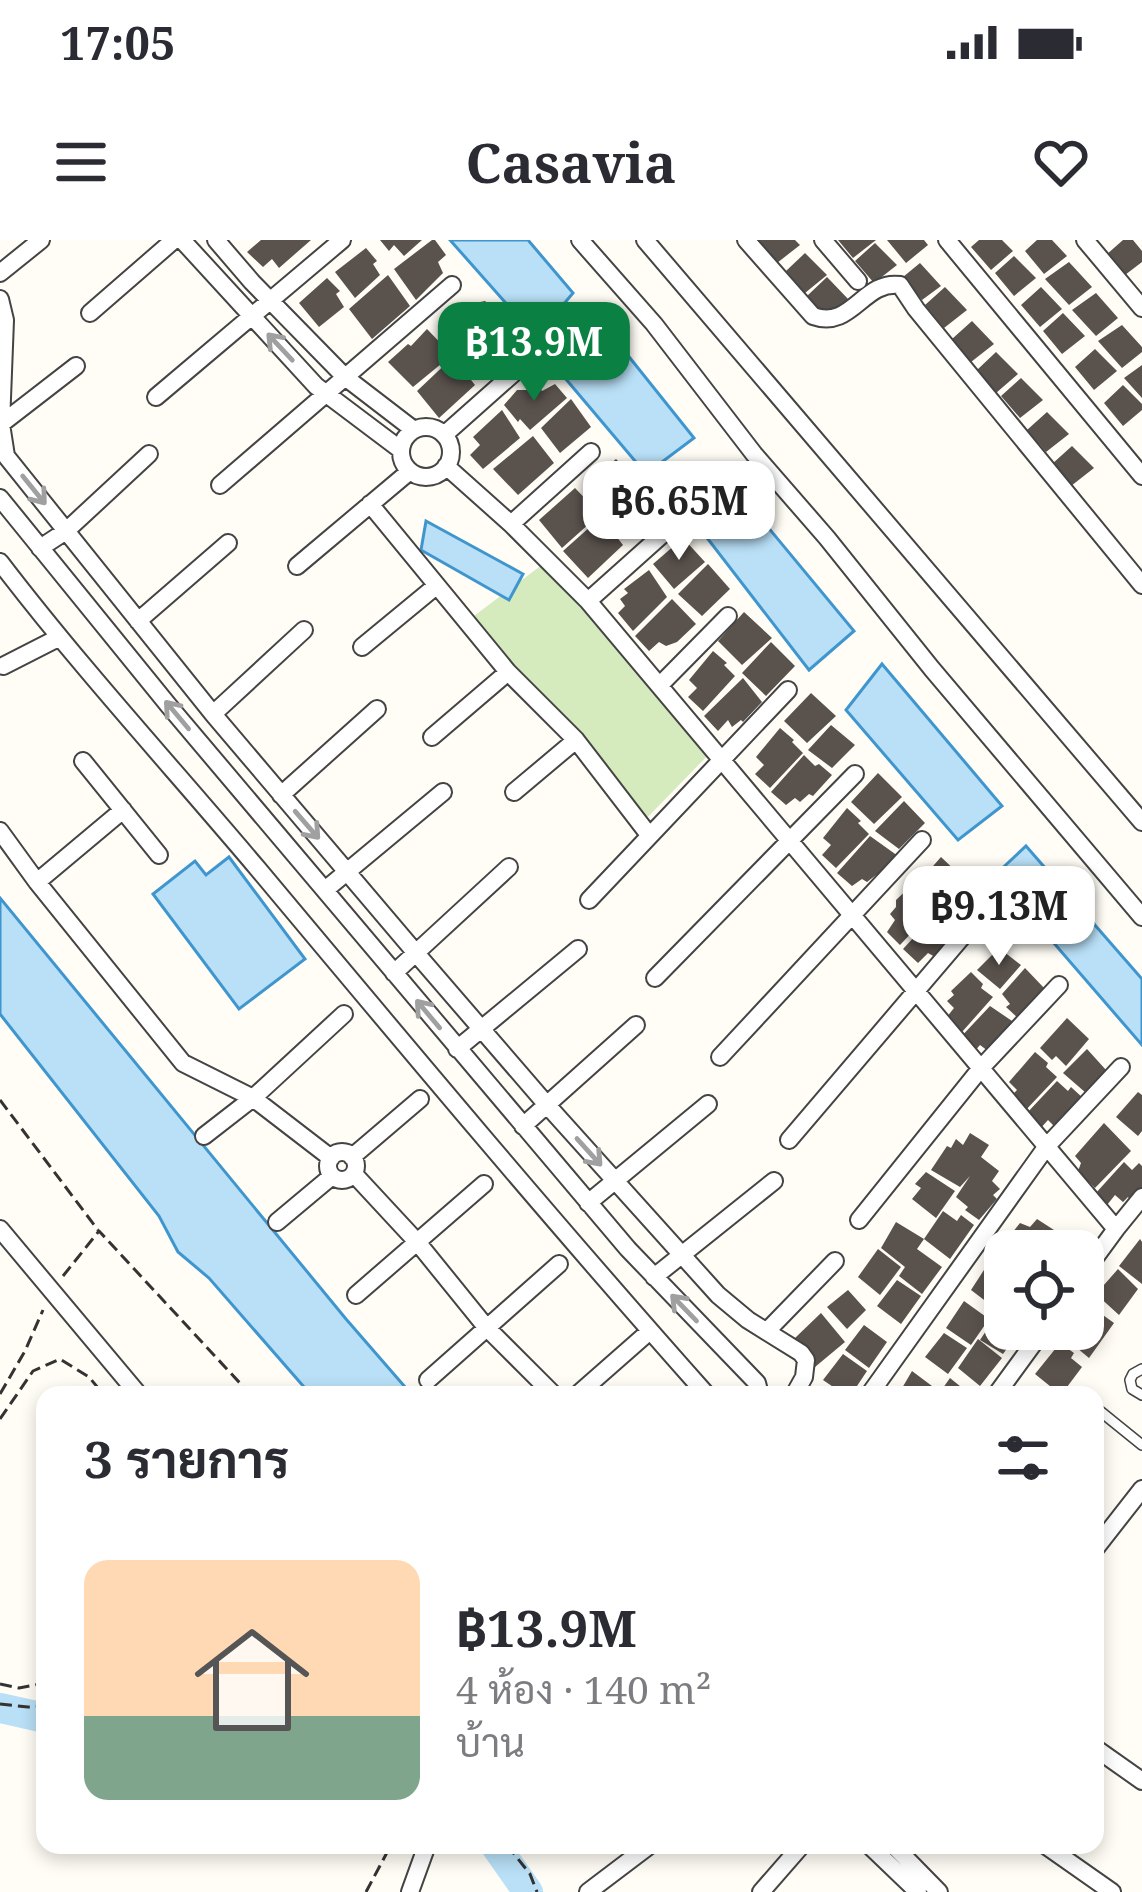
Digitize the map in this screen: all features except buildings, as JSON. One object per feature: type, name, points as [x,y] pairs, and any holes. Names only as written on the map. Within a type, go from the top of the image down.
[{"type":"street","points":[[0,273],[41,240]]},
{"type":"street","points":[[90,313],[178,240],[326,394],[401,450]]},
{"type":"street","points":[[216,240],[345,376],[414,430]]},
{"type":"street","points":[[156,397],[342,240]]},
{"type":"street","points":[[580,240],[1142,916]]},
{"type":"street","points":[[645,240],[1142,822]]},
{"type":"street","points":[[746,240],[813,316],[824,320],[840,316],[880,286],[900,285],[1142,585]]},
{"type":"street","points":[[823,240],[858,281]]},
{"type":"street","points":[[947,240],[1142,476]]},
{"type":"street","points":[[1085,240],[1142,308]]},
{"type":"street","points":[[220,485],[452,285]]},
{"type":"street","points":[[0,299],[5,320],[1,424],[6,456],[213,714],[547,1105],[718,1295],[801,1353],[806,1360],[799,1386]]},
{"type":"street","points":[[444,435],[524,364]]},
{"type":"street","points":[[1,424],[76,365]]},
{"type":"street","points":[[430,427],[444,435],[450,449],[446,466],[434,476],[410,471],[401,458],[403,442],[414,430],[430,427]]},
{"type":"street","points":[[1127,458],[1142,445]]},
{"type":"street","points":[[511,524],[591,452]]},
{"type":"street","points":[[40,548],[66,531],[149,454]]},
{"type":"street","points":[[446,466],[588,601],[1116,1229]]},
{"type":"street","points":[[297,566],[410,471]]},
{"type":"street","points":[[0,498],[588,1203],[758,1386]]},
{"type":"street","points":[[370,504],[508,672],[576,740],[649,835]]},
{"type":"street","points":[[588,601],[664,533]]},
{"type":"street","points":[[138,621],[228,543]]},
{"type":"street","points":[[0,562],[58,638],[699,1386]]},
{"type":"street","points":[[362,647],[436,586]]},
{"type":"street","points":[[660,685],[728,616]]},
{"type":"street","points":[[213,714],[304,630]]},
{"type":"street","points":[[4,665],[58,638]]},
{"type":"street","points":[[433,736],[508,672]]},
{"type":"street","points":[[590,899],[788,690]]},
{"type":"street","points":[[281,794],[377,709]]},
{"type":"street","points":[[514,791],[576,740]]},
{"type":"street","points":[[82,761],[159,855]]},
{"type":"street","points":[[655,978],[855,774]]},
{"type":"street","points":[[325,890],[443,792]]},
{"type":"street","points":[[37,882],[123,810]]},
{"type":"street","points":[[0,831],[183,1063],[253,1098],[343,1180],[420,1099]]},
{"type":"street","points":[[720,1057],[922,840]]},
{"type":"street","points":[[394,973],[509,867]]},
{"type":"street","points":[[789,1139],[992,903]]},
{"type":"street","points":[[457,1049],[578,949]]},
{"type":"street","points":[[859,1220],[981,1068],[1059,985]]},
{"type":"street","points":[[204,1136],[344,1014]]},
{"type":"street","points":[[523,1126],[636,1025]]},
{"type":"street","points":[[874,1386],[1047,1146],[1121,1067]]},
{"type":"street","points":[[588,1203],[708,1104]]},
{"type":"street","points":[[353,1165],[486,1327],[545,1386]]},
{"type":"street","points":[[277,1222],[331,1167]]},
{"type":"street","points":[[654,1277],[774,1181]]},
{"type":"street","points":[[356,1295],[484,1184]]},
{"type":"street","points":[[1104,1245],[1142,1197]]},
{"type":"street","points":[[0,1228],[131,1386]]},
{"type":"street","points":[[766,1331],[836,1261]]},
{"type":"street","points":[[428,1380],[559,1264]]},
{"type":"street","points":[[587,1386],[643,1336]]},
{"type":"street","points":[[1003,1386],[1029,1350]]},
{"type":"street","points":[[1104,1538],[1142,1489]]},
{"type":"street","points":[[1104,1754],[1142,1781]]},
{"type":"street","points":[[410,1892],[424,1854]]},
{"type":"street","points":[[588,1892],[638,1854]]},
{"type":"street","points":[[761,1892],[794,1854]]},
{"type":"street","points":[[878,1854],[918,1892]]},
{"type":"street","points":[[902,1854],[939,1892]]},
{"type":"street","points":[[1058,1854],[1112,1892]]},
{"type":"lane","points":[[1142,1369],[1130,1380],[1132,1389],[1142,1396]]},
{"type":"lane","points":[[1104,1414],[1142,1445]]},
{"type":"path","points":[[0,1100],[99,1231],[243,1386]]},
{"type":"path","points":[[0,1394],[52,1291],[99,1231]]},
{"type":"path","points":[[0,1418],[33,1371],[60,1359],[96,1386]]},
{"type":"path","points":[[0,1684],[19,1688],[36,1685]]},
{"type":"path","points":[[0,1704],[36,1707]]},
{"type":"path","points":[[366,1892],[386,1854]]},
{"type":"path","points":[[514,1854],[537,1892]]},
{"type":"green space","points":[[547,561],[713,750],[641,824],[470,619]]},
{"type":"water","points":[[450,240],[528,240],[573,293],[536,337]]},
{"type":"water","points":[[598,318],[694,438],[646,474],[554,365]]},
{"type":"water","points":[[733,485],[854,631],[809,670],[694,521]]},
{"type":"water","points":[[426,521],[523,574],[509,600],[421,550]]},
{"type":"water","points":[[882,664],[1002,806],[958,840],[846,710]]},
{"type":"water","points":[[1026,846],[1142,979],[1142,1045],[995,875]]},
{"type":"water","points":[[229,857],[305,959],[239,1009],[153,894],[195,861],[206,875]]},
{"type":"water","points":[[0,898],[404,1386],[303,1386],[209,1278],[178,1252],[159,1216],[0,1014]]},
{"type":"waterway","points":[[0,1708],[36,1716]]},
{"type":"waterway","points":[[501,1854],[528,1892]]}]
